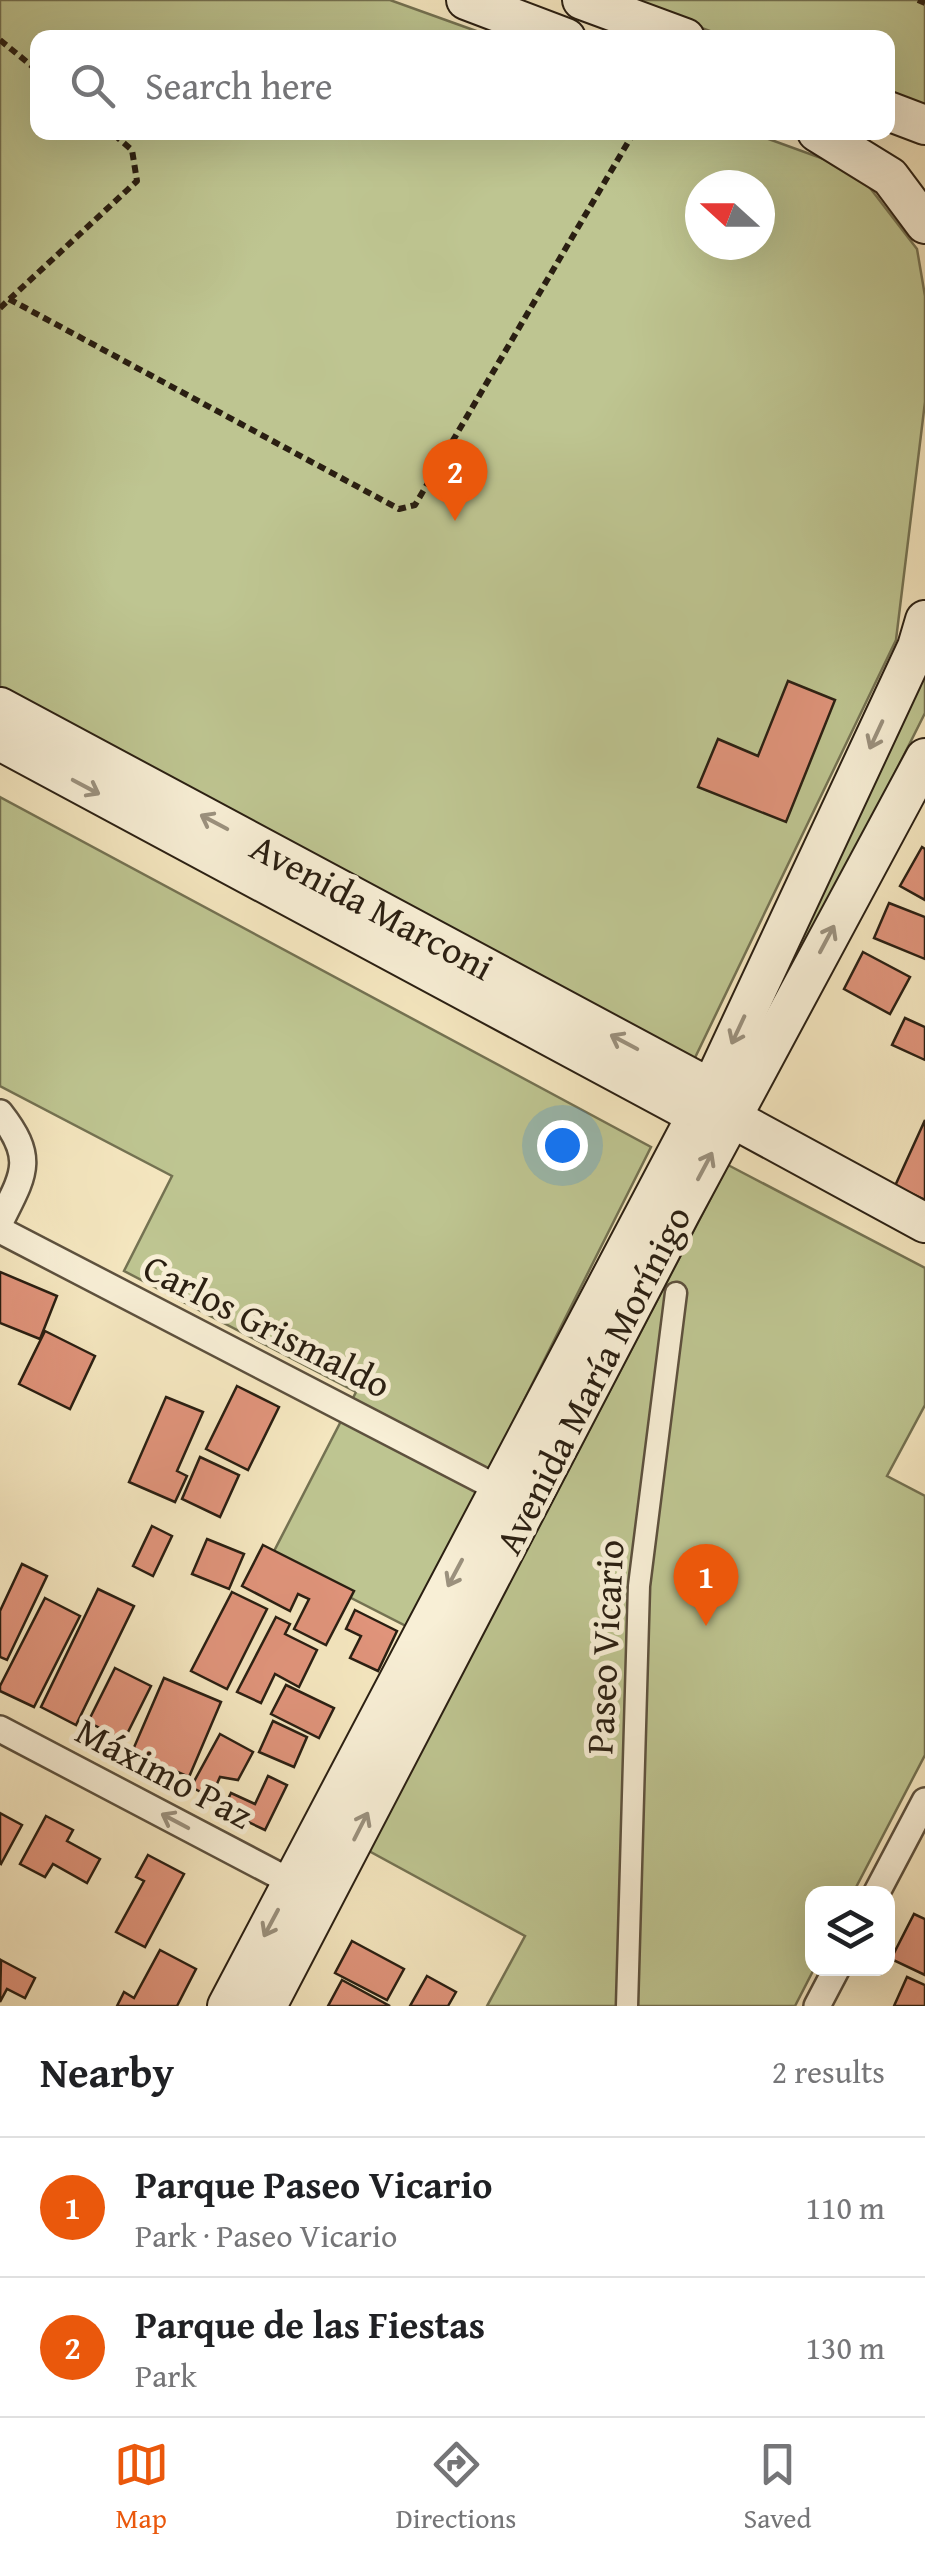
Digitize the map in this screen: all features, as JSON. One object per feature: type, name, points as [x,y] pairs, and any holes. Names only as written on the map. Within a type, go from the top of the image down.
[{"type":"main road","points":[[466,0],[545,30]]},
{"type":"main road","points":[[582,0],[663,30]]},
{"type":"main road","points":[[895,114],[925,125]]},
{"type":"main road","points":[[830,140],[890,177],[925,224]]},
{"type":"main road","name":"Avenida María Morínigo","points":[[268,2006],[712,1107],[917,647],[925,620]]},
{"type":"main road","name":"Avenida Marconi","points":[[0,708],[925,1222]]},
{"type":"main road","name":"Avenida Marconi","points":[[0,741],[712,1107]]},
{"type":"main road","name":"Avenida María Morínigo","points":[[228,2006],[500,1489],[712,1107],[925,758]]},
{"type":"street","points":[[0,1114],[22,1141],[22,1178],[0,1222]]},
{"type":"street","name":"Carlos Grismaldo","points":[[0,1230],[500,1489]]},
{"type":"street","name":"Paseo Vicario","points":[[627,2006],[639,1586],[676,1293]]},
{"type":"street","name":"Máximo Paz","points":[[0,1729],[293,1883]]},
{"type":"street","points":[[880,1886],[925,1801]]},
{"type":"street","points":[[817,2006],[833,1976]]},
{"type":"path","points":[[918,0],[925,3]]},
{"type":"path","points":[[0,40],[30,65]]},
{"type":"path","points":[[0,308],[137,181],[132,150],[120,140]]},
{"type":"path","points":[[10,300],[399,509],[415,505],[629,140]]},
{"type":"green space","points":[[0,0],[390,0],[474,30],[30,30],[30,140],[771,140],[857,171],[917,249],[925,296],[925,402],[896,640],[691,1066],[0,691]]},
{"type":"green space","points":[[626,0],[925,0],[925,112],[895,101],[895,30],[707,30]]},
{"type":"green space","points":[[925,665],[925,713],[739,1084],[728,1080]]},
{"type":"green space","points":[[0,797],[651,1147],[410,1628],[271,1557],[356,1392],[124,1271],[172,1176],[0,1086]]},
{"type":"green space","points":[[728,1165],[925,1268],[925,1405],[887,1476],[925,1496],[925,1755],[857,1886],[805,1886],[805,1976],[810,1976],[795,2006],[487,2006],[525,1936],[369,1851]]},
{"type":"building","points":[[788,681],[835,700],[786,822],[698,787],[718,739],[758,756]]},
{"type":"building","points":[[922,847],[925,849],[925,900],[900,886]]},
{"type":"building","points":[[889,903],[925,917],[925,959],[874,938]]},
{"type":"building","points":[[863,952],[910,977],[890,1014],[844,989]]},
{"type":"building","points":[[905,1018],[925,1027],[925,1060],[892,1045]]},
{"type":"building","points":[[925,1120],[925,1200],[895,1186]]},
{"type":"building","points":[[0,1272],[57,1296],[40,1339],[0,1323]]},
{"type":"building","points":[[45,1331],[95,1356],[70,1409],[19,1384]]},
{"type":"building","points":[[237,1386],[279,1407],[248,1470],[206,1449]]},
{"type":"building","points":[[166,1397],[203,1412],[177,1471],[187,1476],[175,1502],[129,1482]]},
{"type":"building","points":[[200,1457],[239,1475],[220,1517],[182,1499]]},
{"type":"building","points":[[152,1526],[172,1536],[153,1576],[133,1566]]},
{"type":"building","points":[[207,1539],[244,1554],[229,1589],[192,1574]]},
{"type":"building","points":[[263,1545],[354,1591],[326,1645],[294,1629],[309,1599],[298,1594],[290,1611],[242,1586]]},
{"type":"building","points":[[22,1564],[47,1576],[7,1660],[0,1657],[0,1611]]},
{"type":"building","points":[[98,1589],[134,1606],[76,1725],[41,1707]]},
{"type":"building","points":[[232,1592],[267,1609],[227,1689],[191,1671]]},
{"type":"building","points":[[45,1598],[80,1616],[34,1707],[0,1691],[0,1686]]},
{"type":"building","points":[[355,1610],[397,1631],[378,1671],[350,1658],[361,1636],[346,1629]]},
{"type":"building","points":[[276,1617],[290,1624],[285,1634],[317,1650],[299,1687],[275,1674],[261,1703],[237,1692]]},
{"type":"building","points":[[115,1668],[151,1686],[124,1740],[88,1722]]},
{"type":"building","points":[[164,1678],[221,1702],[189,1777],[132,1752]]},
{"type":"building","points":[[286,1685],[334,1708],[319,1738],[271,1714]]},
{"type":"building","points":[[273,1721],[307,1737],[294,1767],[259,1752]]},
{"type":"building","points":[[220,1734],[253,1752],[238,1780],[220,1777],[211,1797],[191,1787]]},
{"type":"building","points":[[268,1776],[287,1785],[265,1830],[223,1810],[231,1793],[255,1804]]},
{"type":"building","points":[[0,1813],[22,1825],[1,1864],[0,1863]]},
{"type":"building","points":[[46,1816],[73,1830],[67,1841],[100,1859],[87,1883],[53,1864],[45,1877],[20,1864]]},
{"type":"building","points":[[148,1855],[184,1874],[145,1947],[116,1932],[144,1881],[136,1877]]},
{"type":"building","points":[[914,1914],[925,1919],[925,1975],[895,1961],[895,1951]]},
{"type":"building","points":[[352,1941],[404,1969],[387,2000],[335,1973]]},
{"type":"building","points":[[160,1950],[196,1969],[177,2006],[117,2006],[124,1992],[134,1998]]},
{"type":"building","points":[[1,1960],[35,1978],[25,1998],[7,1989],[0,2002]]},
{"type":"building","points":[[427,1976],[456,1992],[448,2006],[410,2006]]},
{"type":"building","points":[[907,1977],[925,1985],[925,2006],[894,2006]]},
{"type":"building","points":[[342,1980],[390,2006],[328,2006]]},
{"type":"place","name":"Parque de las Fiestas","points":[[455,521]]},
{"type":"place","name":"Parque Paseo Vicario","points":[[706,1626]]}]
